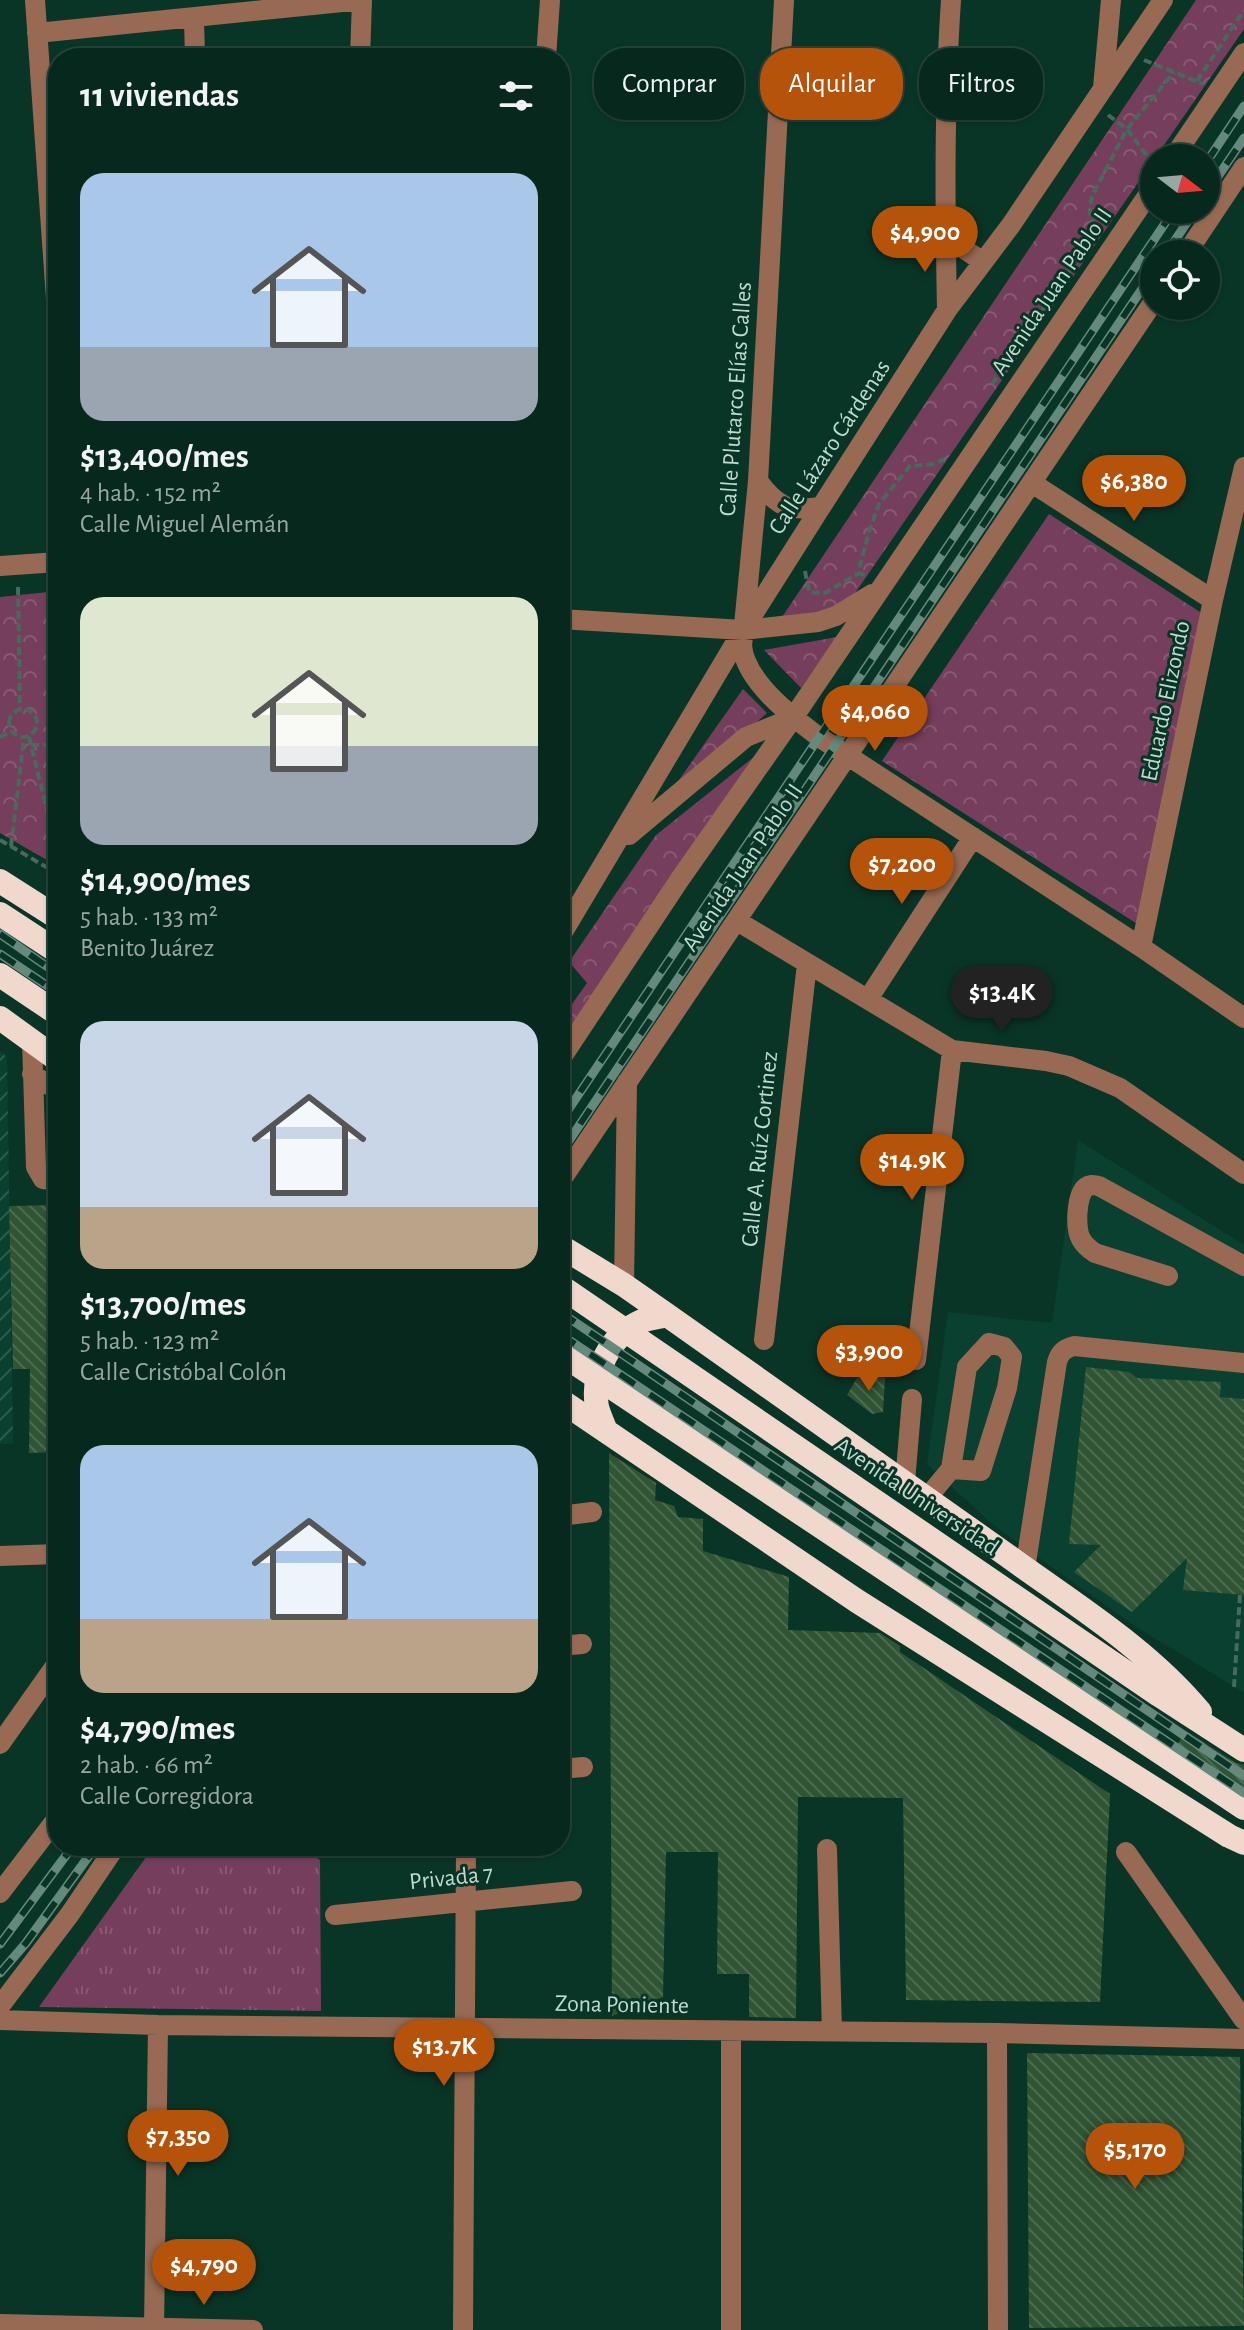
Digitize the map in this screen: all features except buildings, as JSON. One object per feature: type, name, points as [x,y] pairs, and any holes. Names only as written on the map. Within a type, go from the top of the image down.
[{"type":"highway","points":[[0,881],[48,912]]},
{"type":"highway","points":[[0,914],[48,945]]},
{"type":"highway","points":[[0,975],[48,1007]]},
{"type":"highway","points":[[0,1018],[48,1053]]},
{"type":"highway","points":[[570,1252],[624,1285],[1025,1569],[1155,1666],[1177,1686],[1217,1733]]},
{"type":"highway","name":"Avenida Universidad","points":[[570,1293],[1244,1750]]},
{"type":"highway","points":[[606,1431],[597,1407],[597,1381],[605,1356],[620,1336],[642,1321],[667,1315]]},
{"type":"highway","points":[[570,1360],[1244,1808]]},
{"type":"highway","points":[[570,1413],[606,1431],[857,1601],[1244,1843]]},
{"type":"street","points":[[35,0],[48,187]]},
{"type":"street","points":[[37,33],[362,0],[360,48]]},
{"type":"street","points":[[547,48],[550,0]]},
{"type":"street","name":"Calle Plutarco Elías Calles","points":[[784,0],[758,481],[742,646],[746,665],[793,718],[846,756],[1141,947],[1244,1018]]},
{"type":"street","points":[[947,310],[947,60],[951,0]]},
{"type":"street","points":[[1098,96],[1111,0]]},
{"type":"street","name":"Calle Lázaro Cárdenas","points":[[570,921],[743,630],[947,310],[1011,225],[1163,0]]},
{"type":"street","points":[[194,19],[195,48]]},
{"type":"street","points":[[1182,144],[1244,53]]},
{"type":"street","points":[[1195,240],[1244,167]]},
{"type":"street","name":"Avenida Juan Pablo II","points":[[570,1045],[1140,207]]},
{"type":"street","points":[[946,237],[982,261]]},
{"type":"street","name":"Avenida Juan Pablo II","points":[[570,1167],[1141,320]]},
{"type":"street","name":"Eduardo Elizondo","points":[[1141,947],[1213,600],[1244,467]]},
{"type":"street","points":[[758,481],[769,497],[781,504],[800,510],[821,507]]},
{"type":"street","points":[[1032,483],[1213,600]]},
{"type":"street","points":[[0,566],[48,563]]},
{"type":"street","points":[[570,620],[743,630],[818,622],[836,616],[886,582]]},
{"type":"street","points":[[616,846],[746,737],[793,718]]},
{"type":"street","points":[[868,999],[973,837]]},
{"type":"street","points":[[737,921],[952,1050],[1069,1066],[1120,1088],[1244,1174]]},
{"type":"street","name":"Calle A. Ruíz Cortinez","points":[[764,1340],[807,964]]},
{"type":"street","points":[[32,1041],[37,1172],[48,1180]]},
{"type":"street","points":[[916,1360],[952,1050]]},
{"type":"street","points":[[32,1074],[48,1084]]},
{"type":"street","points":[[624,1285],[627,1082]]},
{"type":"street","points":[[1168,1276],[1087,1248],[1077,1227],[1083,1189],[1099,1186],[1244,1266]]},
{"type":"street","points":[[927,1498],[951,1469],[967,1367],[989,1343],[1004,1347],[1012,1357],[1007,1388],[981,1471],[951,1469]]},
{"type":"street","points":[[1025,1569],[1057,1362],[1065,1349],[1074,1346],[1244,1363]]},
{"type":"street","points":[[905,1482],[912,1399]]},
{"type":"street","points":[[570,1515],[592,1512]]},
{"type":"street","points":[[0,1556],[48,1554]]},
{"type":"street","points":[[570,1645],[582,1644]]},
{"type":"street","points":[[0,1744],[48,1676]]},
{"type":"street","points":[[0,1715],[22,1714]]},
{"type":"street","points":[[570,1768],[583,1767]]},
{"type":"street","points":[[0,1893],[48,1830]]},
{"type":"street","points":[[827,1849],[832,2032]]},
{"type":"street","points":[[1126,1852],[1244,2020]]},
{"type":"street","points":[[0,2006],[70,1914],[109,1856]]},
{"type":"street","points":[[463,2330],[466,1856]]},
{"type":"street","name":"Privada 7","points":[[335,1915],[572,1891]]},
{"type":"street","name":"Zona Poniente","points":[[0,2020],[158,2025],[997,2033],[1244,2039]]},
{"type":"street","points":[[154,2329],[158,2025]]},
{"type":"street","points":[[731,2031],[731,2330]]},
{"type":"street","points":[[997,2033],[998,2330]]},
{"type":"street","points":[[0,2324],[253,2330]]},
{"type":"path","points":[[1197,81],[1244,10]]},
{"type":"path","points":[[1127,53],[1218,91]]},
{"type":"path","points":[[1085,249],[1094,236],[1090,210],[1092,196],[1127,129],[1174,72]]},
{"type":"path","points":[[1098,96],[1140,147]]},
{"type":"path","points":[[991,387],[1076,262]]},
{"type":"path","points":[[859,573],[879,504],[910,466],[935,464],[942,461],[950,449]]},
{"type":"path","points":[[800,540],[809,592],[825,593],[859,573],[886,582]]},
{"type":"path","points":[[12,732],[10,719],[20,709],[18,587]]},
{"type":"path","points":[[11,846],[27,737],[36,730],[36,716],[29,710],[20,709]]},
{"type":"path","points":[[0,737],[12,732],[27,737],[48,814]]},
{"type":"path","points":[[31,745],[48,745]]},
{"type":"path","points":[[0,840],[48,868]]},
{"type":"path","points":[[1234,1687],[1240,1595]]},
{"type":"shaded area","points":[[0,1051],[7,1057],[13,1444],[0,1444]]},
{"type":"shaded area","points":[[1078,1140],[1244,1245],[1244,1693],[1132,1624],[1010,1537],[927,1464],[948,1312],[1052,1323]]},
{"type":"green space","points":[[1196,0],[1244,0],[1244,29],[1165,144],[1140,144],[1140,180],[842,612],[780,620]]},
{"type":"green space","points":[[1049,514],[1203,614],[1142,927],[882,761]]},
{"type":"green space","points":[[48,592],[47,860],[0,833],[0,597]]},
{"type":"green space","points":[[837,637],[801,688],[764,650]]},
{"type":"green space","points":[[743,689],[767,713],[660,807]]},
{"type":"green space","points":[[755,756],[570,1039],[570,1007],[587,983],[570,961],[656,835]]},
{"type":"green space","points":[[147,1856],[314,1856],[320,1860],[321,2011],[39,2007]]},
{"type":"railway","points":[[1219,144],[1244,106]]},
{"type":"railway","points":[[1220,173],[1244,138]]},
{"type":"railway","points":[[570,1107],[1165,224]]},
{"type":"railway","points":[[1175,240],[1186,224]]},
{"type":"railway","points":[[570,1139],[1140,292]]},
{"type":"railway","points":[[0,934],[48,967]]},
{"type":"railway","points":[[0,954],[48,986]]},
{"type":"railway","points":[[570,1319],[1244,1776]]},
{"type":"railway","points":[[570,1341],[1244,1793]]},
{"type":"railway","points":[[0,1944],[66,1856]]},
{"type":"railway","points":[[0,1973],[26,1943],[89,1856]]}]
